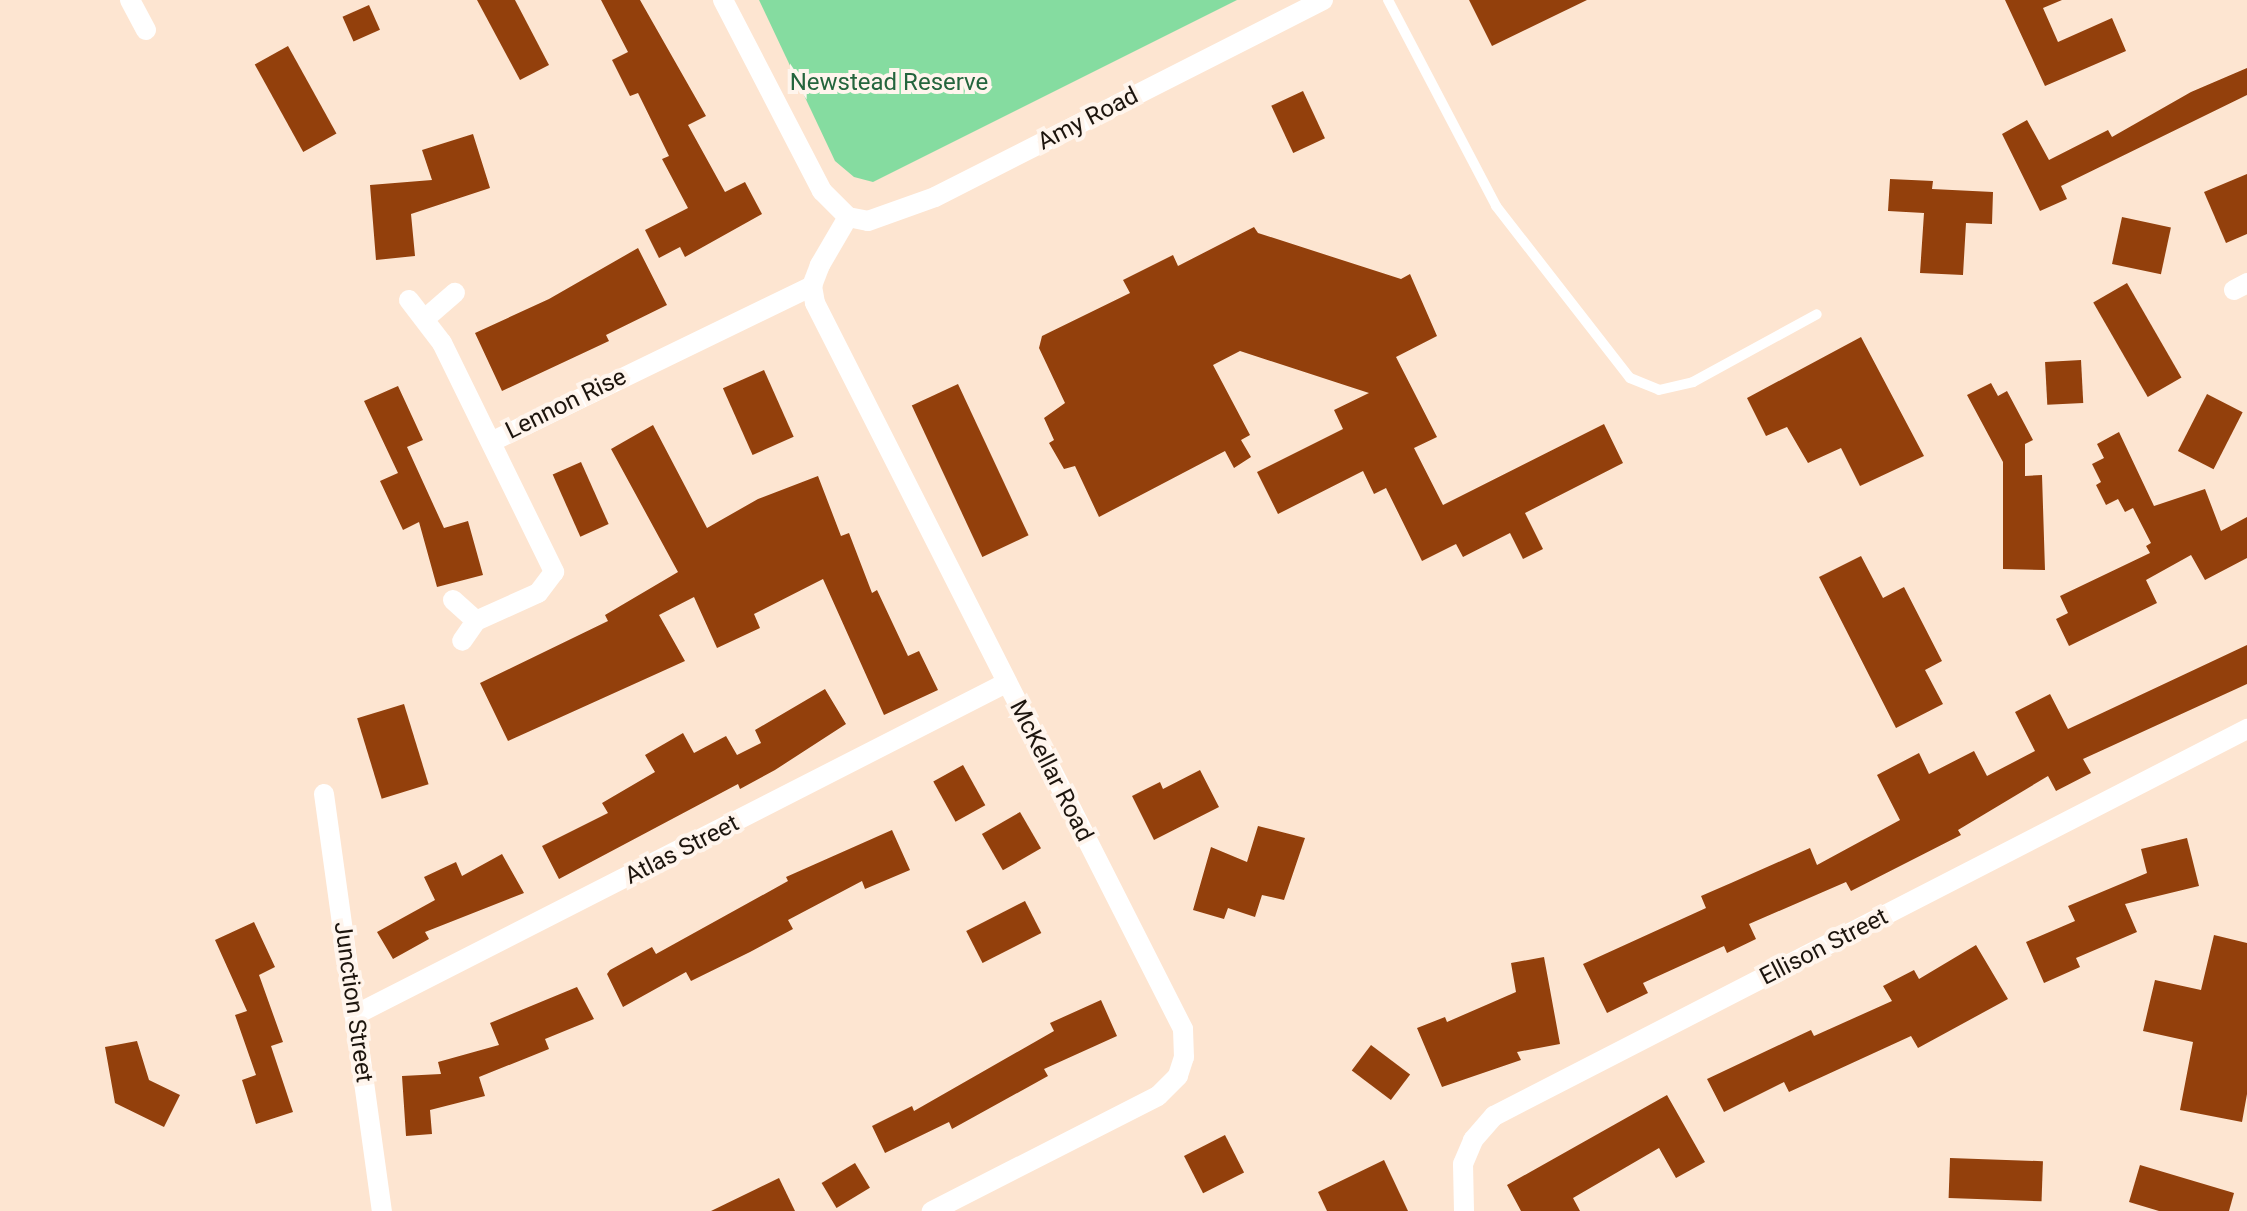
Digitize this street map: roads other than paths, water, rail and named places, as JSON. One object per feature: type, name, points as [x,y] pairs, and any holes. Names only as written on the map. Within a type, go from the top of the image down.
[{"type":"street","points":[[130,0],[146,30]]},
{"type":"street","points":[[723,0],[812,176],[848,217],[812,286]]},
{"type":"street","name":"Amy Road","points":[[848,217],[884,219],[913,208],[1323,0]]},
{"type":"street","name":"Lennon Rise","points":[[476,621],[538,593],[554,572],[493,441],[812,286]]},
{"type":"street","name":"McKellar Road","points":[[812,286],[824,323],[1183,1029],[1184,1057],[1178,1076],[1158,1096],[932,1211]]},
{"type":"street","points":[[427,317],[455,293]]},
{"type":"street","points":[[409,300],[427,317],[493,441]]},
{"type":"street","points":[[453,600],[476,621],[462,641]]},
{"type":"street","name":"Atlas Street","points":[[355,1015],[1006,683]]},
{"type":"street","name":"Ellison Street","points":[[1464,1211],[1463,1164],[1473,1140],[1494,1116],[2247,729]]},
{"type":"street","name":"Junction Street","points":[[324,794],[382,1211]]},
{"type":"lane","points":[[1388,0],[1496,206],[1607,353],[1630,378],[1659,390],[1693,382],[1817,314]]},
{"type":"park label","name":"Newstead Reserve","points":[[889,83]]}]
